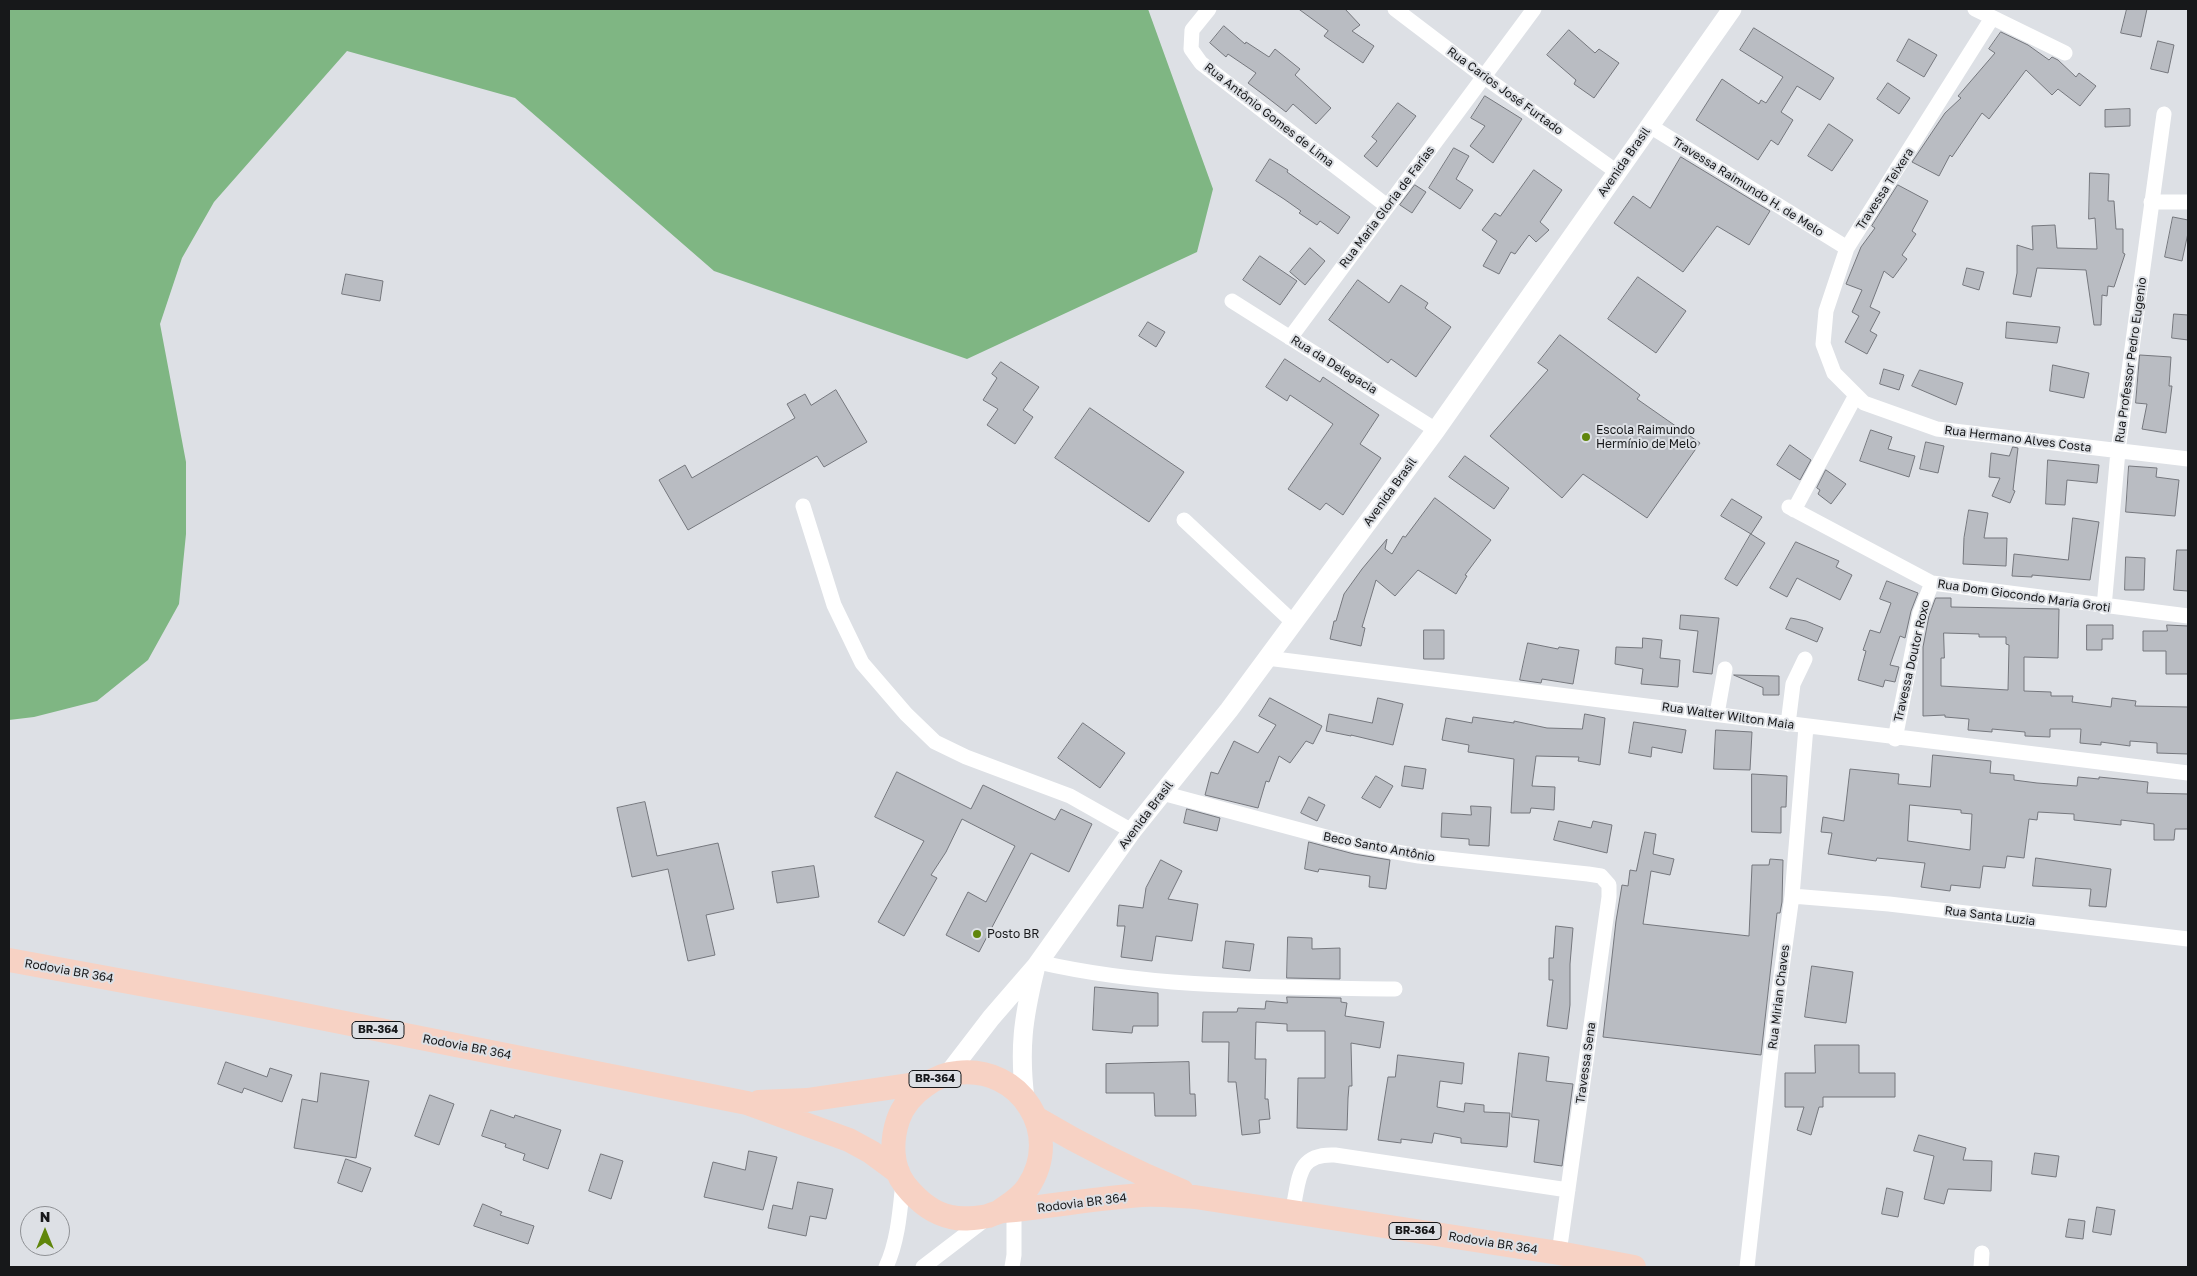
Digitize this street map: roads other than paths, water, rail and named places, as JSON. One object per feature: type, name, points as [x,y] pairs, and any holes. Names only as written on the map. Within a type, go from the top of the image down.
[{"type":"main road","name":"Rodovia BR 364","points":[[9,960],[265,1007],[747,1102],[849,1140],[901,1177],[915,1198],[950,1217],[970,1219],[1001,1212],[1144,1195],[1195,1197],[1559,1253],[1634,1267]]},
{"type":"main road","name":"Rodovia BR 364","points":[[747,1102],[807,1100],[939,1078],[969,1071],[990,1075],[1010,1084],[1031,1109],[1076,1142],[1106,1155],[1129,1169],[1195,1197]]},
{"type":"main road","name":"BR-364","points":[[901,1177],[893,1152],[894,1131],[901,1111],[914,1094],[939,1078]]},
{"type":"main road","name":"Rodovia BR 364","points":[[1001,1212],[1028,1188],[1036,1172],[1041,1154],[1041,1136],[1031,1109]]},
{"type":"street","name":"Rua Antônio Gomes de Lima","points":[[1209,9],[1192,30],[1190,49],[1201,63],[1387,206]]},
{"type":"street","name":"Rua Carios José Furtado","points":[[1395,9],[1617,172]]},
{"type":"street","name":"Rua Maria Gloria de Farias","points":[[1290,338],[1534,9]]},
{"type":"street","name":"Avenida Brasil","points":[[939,1078],[1037,964],[1132,831],[1268,658],[1436,430],[1732,9]]},
{"type":"street","points":[[1975,9],[2064,53]]},
{"type":"street","name":"Travessa Teixera","points":[[1834,373],[1823,344],[1826,311],[1847,248],[1992,18]]},
{"type":"street","name":"Rua Professor Pedro Eugenio","points":[[2104,606],[2118,451],[2164,114]]},
{"type":"street","name":"Travessa Raimundo H. de Melo","points":[[1650,126],[1847,248]]},
{"type":"street","points":[[2152,202],[2188,202]]},
{"type":"street","name":"Rua da Delegacia","points":[[1232,301],[1436,430]]},
{"type":"street","name":"Rua Hermano Alves Costa","points":[[1834,373],[1864,404],[1937,429],[2188,458]]},
{"type":"street","name":"Rua Dom Giocondo Maria Groti","points":[[1856,395],[1792,508],[1932,583],[2188,616]]},
{"type":"street","points":[[803,506],[834,605],[862,663],[906,714],[935,742],[950,750],[1070,796],[1132,831]]},
{"type":"street","points":[[1184,520],[1294,622]]},
{"type":"street","name":"Travessa Doutor Roxo","points":[[1895,739],[1920,613],[1932,583]]},
{"type":"street","name":"Rua Walter Wilton Maia","points":[[1268,658],[1717,714],[1895,739],[2188,773]]},
{"type":"street","points":[[1788,724],[1793,684],[1805,659]]},
{"type":"street","points":[[1717,714],[1725,669]]},
{"type":"street","name":"Rua Mirian Chaves","points":[[1747,1267],[1774,1026],[1792,896],[1806,727]]},
{"type":"street","name":"Beco Santo Antônio","points":[[1162,793],[1356,845],[1419,856],[1601,876]]},
{"type":"street","name":"Travessa Sena","points":[[1559,1253],[1609,897],[1609,885],[1601,876]]},
{"type":"street","name":"Rua Santa Luzia","points":[[1792,896],[1889,904],[2188,939]]},
{"type":"street","name":"Avenida Brasil","points":[[1031,1109],[1021,1043],[1024,1019],[1037,964]]},
{"type":"street","points":[[1037,964],[1099,975],[1257,987],[1395,989]]},
{"type":"street","points":[[1292,1212],[1303,1165],[1310,1158],[1320,1154],[1568,1190]]},
{"type":"street","points":[[886,1267],[895,1240],[901,1177]]},
{"type":"street","points":[[923,1267],[1001,1212],[1014,1255],[1012,1267]]},
{"type":"place","name":"Escola Raimundo Hermínio de Melo","points":[[1586,437]]},
{"type":"place","name":"Posto BR","points":[[977,934]]}]
